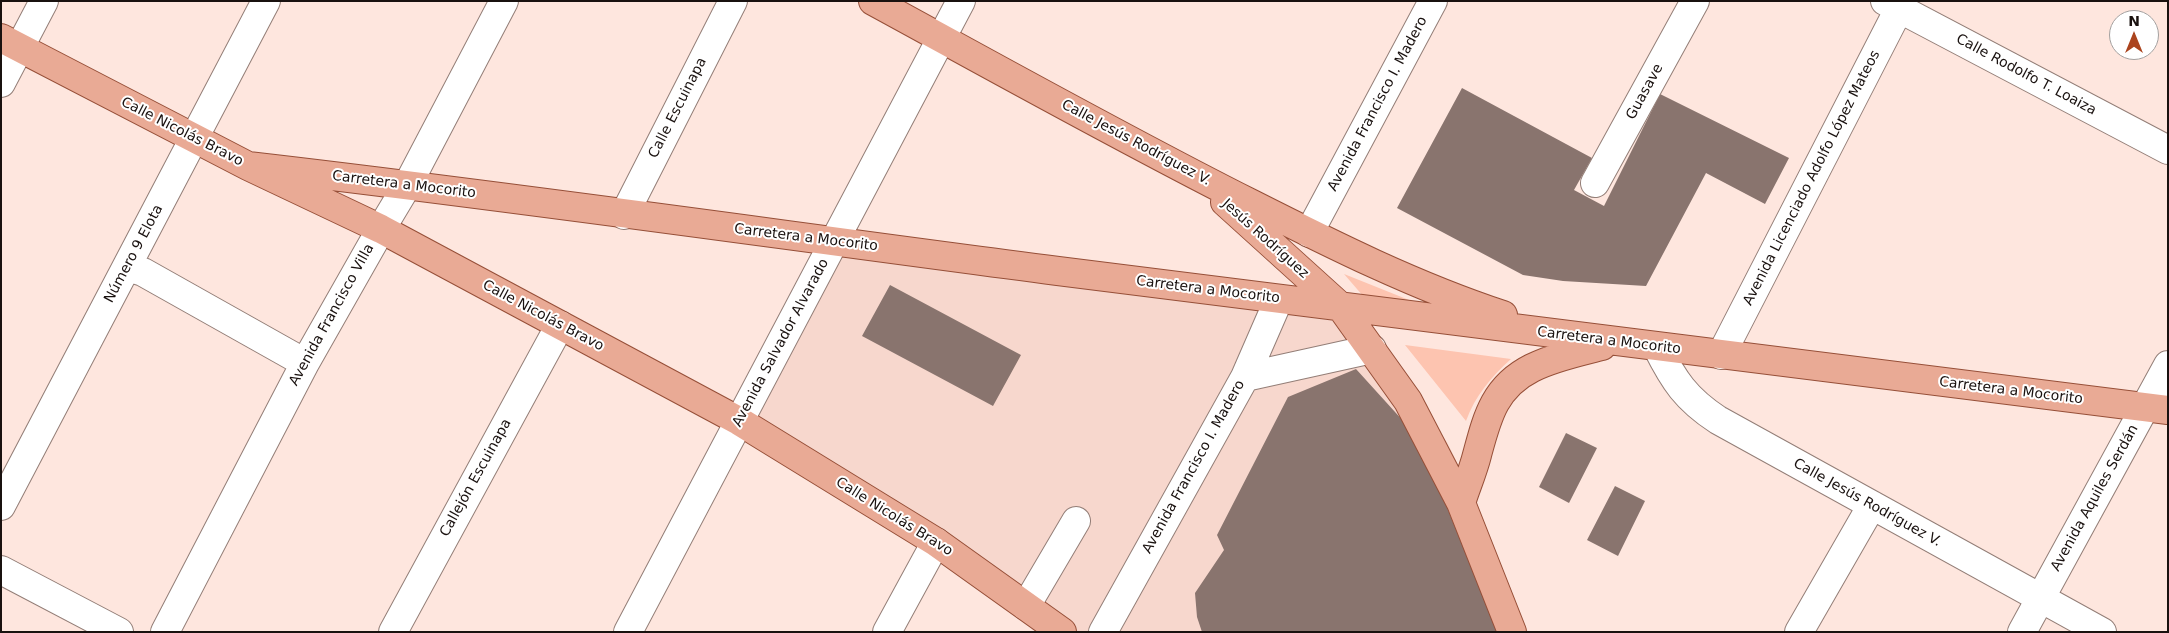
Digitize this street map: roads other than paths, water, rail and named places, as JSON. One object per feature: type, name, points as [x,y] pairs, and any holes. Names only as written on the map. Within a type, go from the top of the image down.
[{"type":"main road","name":"Calle Jesús Rodríguez V.","points":[[873,1],[1195,176],[1308,233],[1420,286],[1507,317],[1611,342]]},
{"type":"main road","name":"Calle Nicolás Bravo","points":[[10,43],[248,166],[381,229],[739,422],[936,542],[1062,632]]},
{"type":"main road","name":"Carretera a Mocorito","points":[[248,166],[408,184],[624,215],[1279,299],[1338,304],[1611,342],[2157,408]]},
{"type":"main road","name":"Jesús Rodríguez","points":[[1195,176],[1338,304],[1372,349],[1408,401],[1461,503],[1512,632]]},
{"type":"main road","points":[[1461,503],[1488,414],[1501,394],[1517,377],[1552,360],[1611,342]]},
{"type":"street","points":[[1,83],[10,43],[44,1]]},
{"type":"street","name":"Número 9 Elota","points":[[1,506],[266,1]]},
{"type":"street","name":"Avenida Francisco Villa","points":[[165,632],[305,363],[408,184],[504,1]]},
{"type":"street","name":"Calle Escuinapa","points":[[624,215],[733,1]]},
{"type":"street","name":"Avenida Salvador Alvarado","points":[[628,632],[836,242],[961,1]]},
{"type":"street","name":"Avenida Francisco I. Madero","points":[[1308,233],[1433,1]]},
{"type":"street","name":"Guasave","points":[[1595,183],[1695,1]]},
{"type":"street","name":"Calle Rodolfo T. Loaiza","points":[[1896,4],[2168,150]]},
{"type":"street","name":"Avenida Licenciado Adolfo López Mateos","points":[[1721,355],[1896,4]]},
{"type":"street","points":[[127,267],[143,272],[305,363]]},
{"type":"street","name":"Avenida Francisco I. Madero","points":[[1103,632],[1244,376],[1279,299]]},
{"type":"street","name":"Callejón Escuinapa","points":[[393,632],[560,325]]},
{"type":"street","name":"Calle Jesús Rodríguez V.","points":[[1657,347],[1679,387],[1699,408],[1745,436],[2102,632]]},
{"type":"street","points":[[1244,376],[1372,349]]},
{"type":"street","name":"Avenida Aquiles Serdán","points":[[2022,632],[2040,598],[2157,408],[2168,365]]},
{"type":"street","points":[[1799,632],[1872,505]]},
{"type":"street","points":[[1026,606],[1076,521]]},
{"type":"street","points":[[887,632],[936,542]]},
{"type":"street","points":[[1,570],[119,632]]}]
